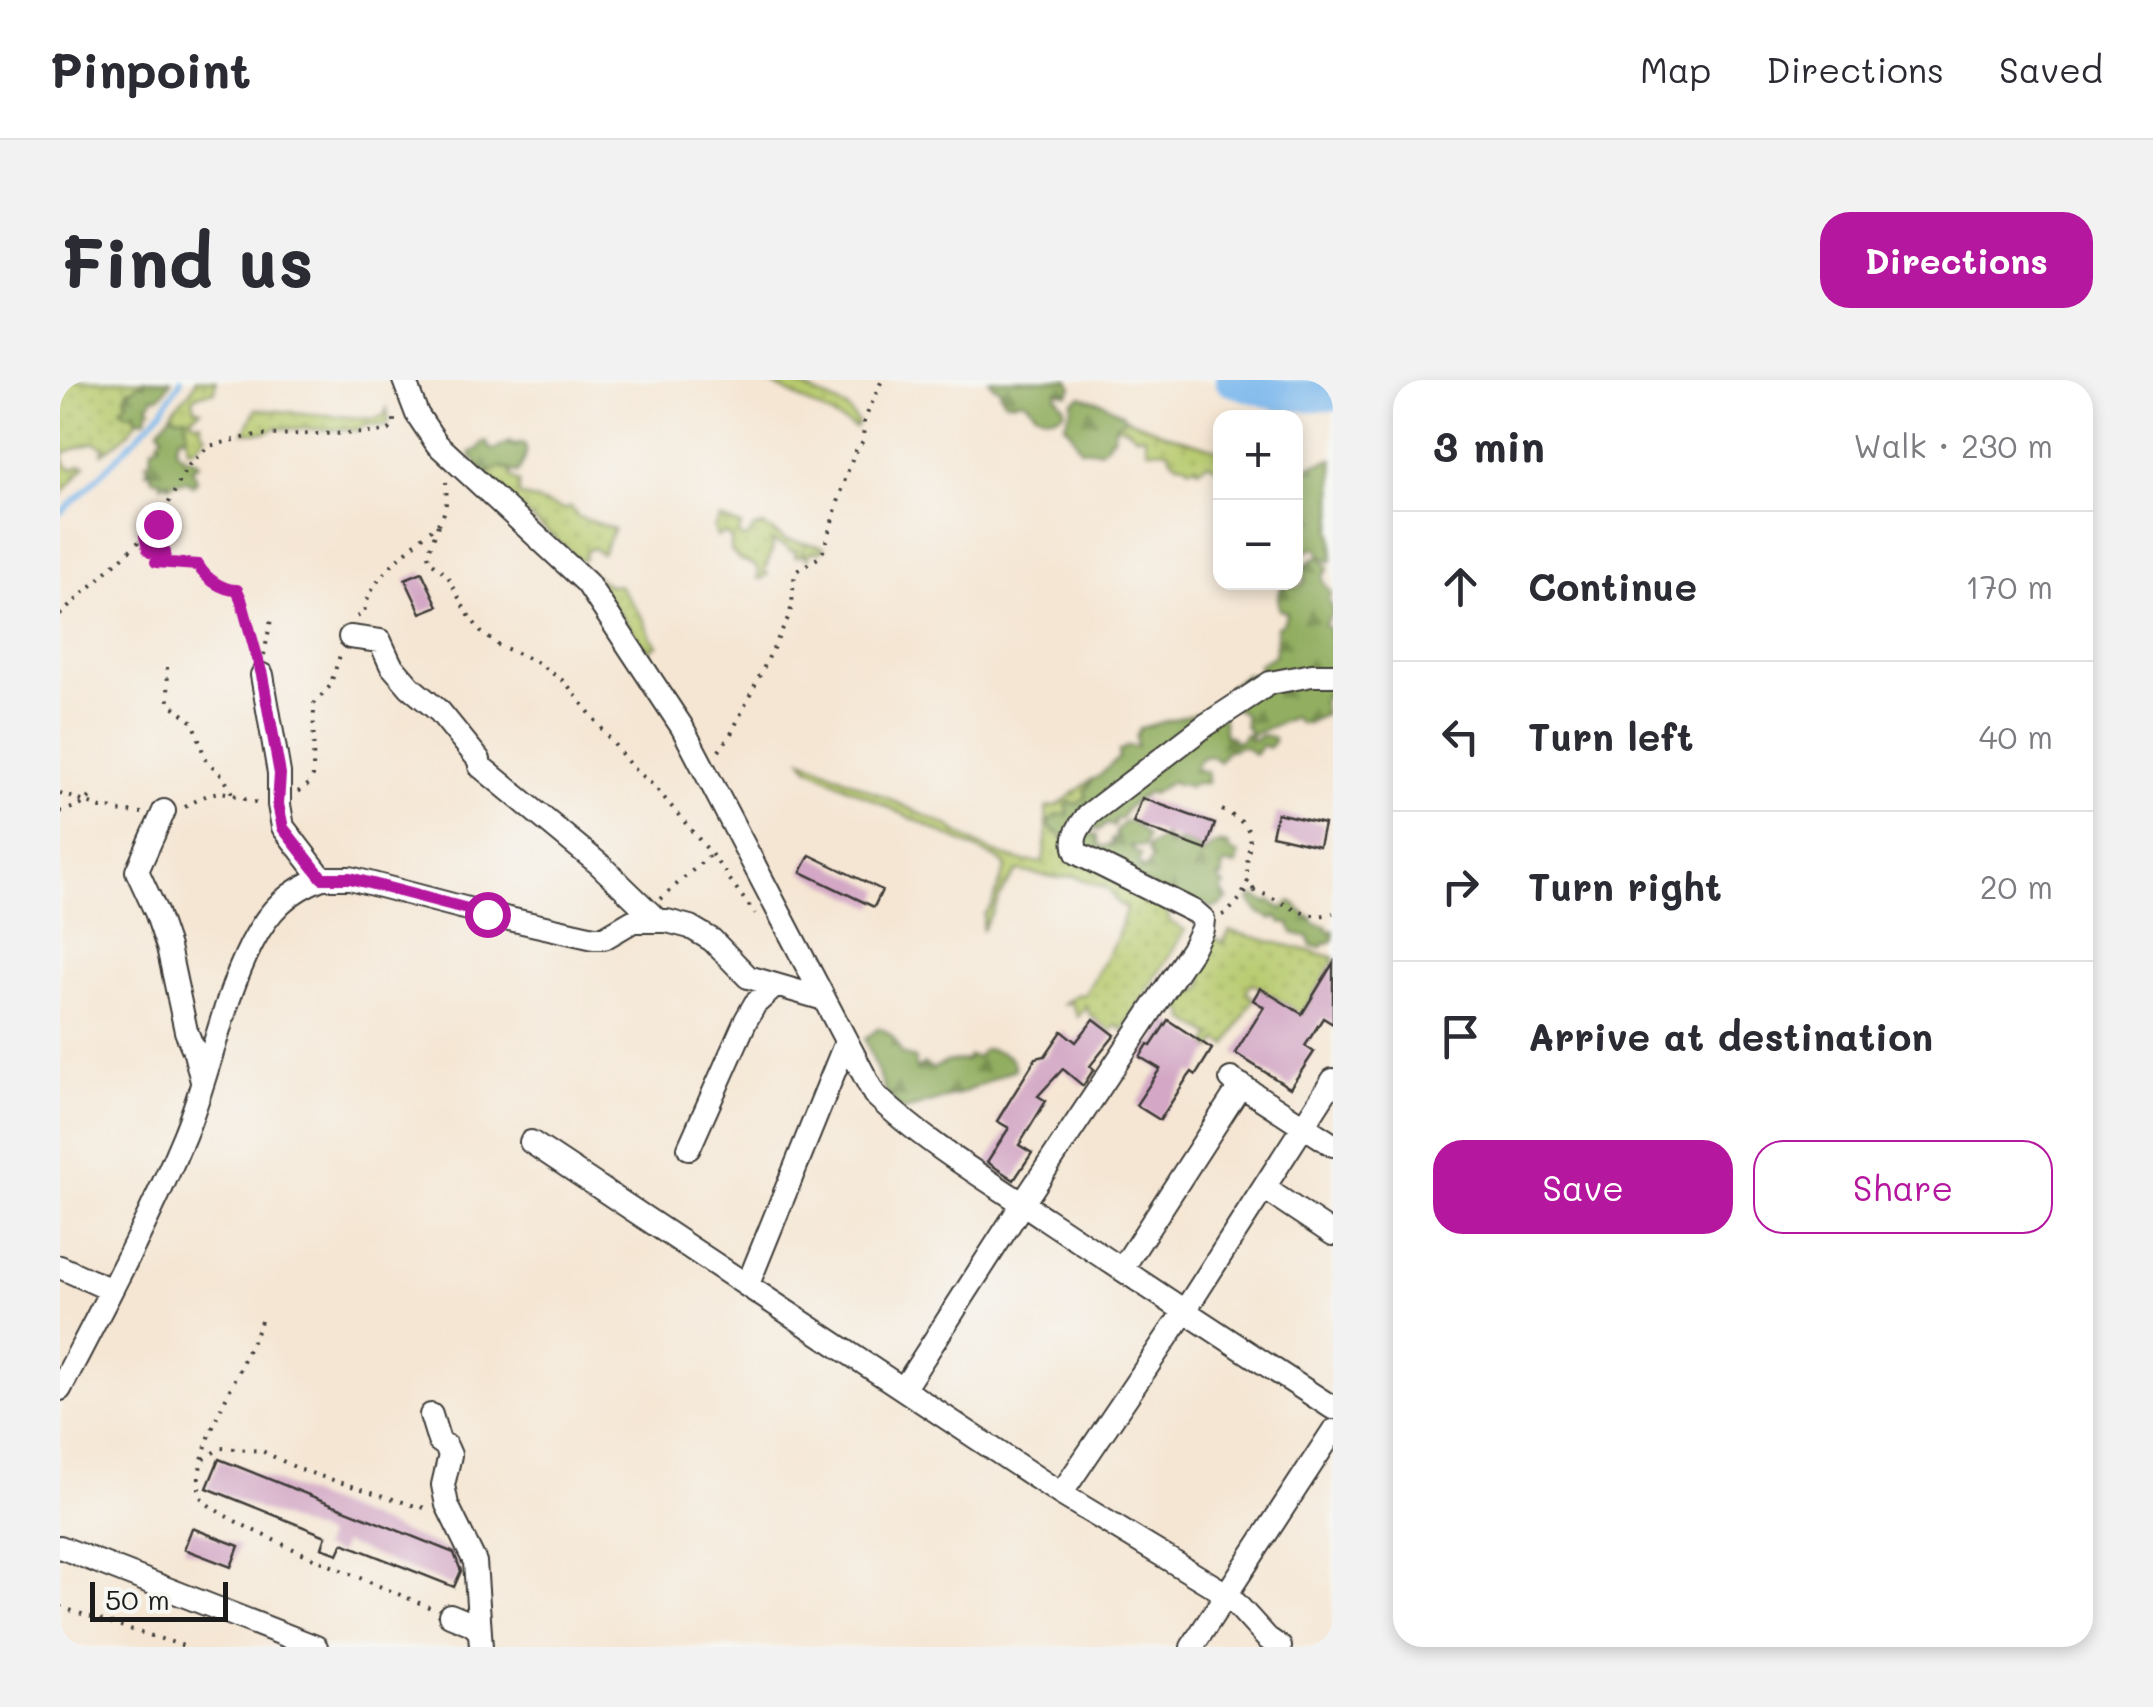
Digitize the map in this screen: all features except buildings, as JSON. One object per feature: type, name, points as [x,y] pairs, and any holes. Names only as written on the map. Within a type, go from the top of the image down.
[{"type":"street","points":[[404,380],[417,414],[437,444],[587,584],[682,727],[874,1094],[896,1116],[1023,1204],[1333,1408]]},
{"type":"street","points":[[350,636],[380,642],[391,665],[440,712],[480,766],[611,875],[652,916]]},
{"type":"street","points":[[904,1388],[1202,929],[1203,920],[1195,912],[1077,854],[1074,836],[1078,828],[1088,815],[1192,736],[1270,683],[1333,674]]},
{"type":"street","points":[[262,675],[280,774],[278,804],[283,828],[322,878]]},
{"type":"street","points":[[164,811],[137,872],[168,947],[202,1081]]},
{"type":"street","points":[[60,1389],[186,1134],[227,1001],[252,941],[281,900],[302,886],[322,878],[350,878],[594,938],[604,938],[633,920],[652,916],[690,927],[712,940],[748,977],[824,1000]]},
{"type":"street","points":[[689,1148],[746,1020],[755,1004],[774,986]]},
{"type":"street","points":[[748,1284],[846,1042]]},
{"type":"street","points":[[1061,1494],[1333,1080]]},
{"type":"street","points":[[1122,1269],[1236,1082],[1333,1145]]},
{"type":"street","points":[[530,1142],[1061,1494],[1228,1594],[1280,1647]]},
{"type":"street","points":[[1264,1188],[1333,1234]]},
{"type":"street","points":[[60,1268],[111,1290]]},
{"type":"street","points":[[431,1415],[438,1441],[450,1455],[443,1485],[447,1505],[475,1562],[481,1640]]},
{"type":"street","points":[[1192,1647],[1333,1431]]},
{"type":"street","points":[[60,1548],[316,1647]]},
{"type":"street","points":[[450,1616],[472,1624],[481,1640]]},
{"type":"path","points":[[705,771],[731,734],[788,618],[794,604],[792,585],[796,571],[823,552],[847,472],[863,441],[864,421],[882,380]]},
{"type":"path","points":[[60,615],[158,524],[187,467],[209,446],[256,435],[374,432],[389,430],[394,425]]},
{"type":"path","points":[[438,525],[428,560],[448,576],[480,632],[561,678],[631,766],[711,854],[758,918]]},
{"type":"path","points":[[145,536],[150,552],[160,548],[165,552],[156,562],[198,565],[226,590],[237,590],[262,675]]},
{"type":"path","points":[[262,675],[270,619]]},
{"type":"path","points":[[168,666],[169,703],[194,723],[205,759],[223,776],[232,793]]},
{"type":"path","points":[[60,812],[81,805],[96,792]]},
{"type":"path","points":[[1202,929],[1227,913],[1248,881],[1248,829],[1242,820],[1222,810]]},
{"type":"path","points":[[652,916],[711,854]]},
{"type":"path","points":[[1248,881],[1254,890],[1292,910],[1314,916],[1333,912]]},
{"type":"path","points":[[1243,893],[1254,890]]},
{"type":"path","points":[[261,1321],[210,1433],[200,1476],[200,1493],[208,1506],[263,1535],[450,1616]]},
{"type":"path","points":[[204,1459],[220,1448],[262,1452],[301,1470],[419,1507],[447,1505]]},
{"type":"path","points":[[60,1607],[187,1647]]},
{"type":"green space","points":[[60,380],[144,380],[146,385],[129,401],[138,419],[123,438],[101,454],[104,448],[95,442],[65,452],[68,468],[85,466],[60,496]]},
{"type":"green space","points":[[144,380],[171,381],[164,392],[152,397],[144,420],[136,418],[135,412],[127,414],[121,409],[128,401],[128,390],[139,383],[145,385]]},
{"type":"green space","points":[[196,380],[216,380],[215,391],[193,399],[195,408],[201,410],[189,418],[201,422],[206,435],[188,449],[179,417],[171,414]]},
{"type":"green space","points":[[764,380],[790,381],[847,408],[858,423],[855,428]]},
{"type":"green space","points":[[989,380],[1069,380],[1072,387],[1068,394],[1057,391],[1064,412],[1050,416],[1035,412],[1024,401],[1005,401],[1001,389]]},
{"type":"green space","points":[[1081,396],[1124,415],[1123,421],[1116,424],[1113,438],[1100,450],[1080,449],[1064,425],[1072,402]]},
{"type":"green space","points":[[256,409],[372,419],[384,416],[387,409],[389,423],[356,430],[276,428],[244,433]]},
{"type":"green space","points":[[171,414],[186,416],[187,436],[180,436],[176,443],[183,458],[199,462],[192,468],[197,480],[193,485],[187,481],[168,485],[168,481],[161,485],[161,479],[155,480],[152,472],[146,472],[152,447],[160,443],[163,435],[159,429]]},
{"type":"green space","points":[[1124,417],[1213,448],[1213,466],[1208,463],[1199,469],[1196,465],[1190,468],[1177,463],[1170,452],[1147,450],[1145,436],[1116,426]]},
{"type":"green space","points":[[483,442],[495,450],[509,442],[523,443],[526,454],[518,473],[501,467],[490,472],[488,478],[477,468],[470,453]]},
{"type":"green space","points":[[1333,459],[1332,561],[1320,557],[1329,568],[1323,582],[1331,593],[1328,599],[1333,612],[1324,625],[1333,639],[1333,705],[1325,695],[1325,714],[1308,723],[1298,723],[1294,717],[1249,736],[1249,740],[1261,735],[1274,738],[1268,748],[1262,745],[1255,755],[1245,747],[1237,747],[1227,750],[1219,762],[1212,756],[1203,757],[1196,769],[1207,772],[1207,783],[1188,787],[1173,781],[1133,803],[1121,819],[1115,819],[1114,827],[1092,827],[1088,833],[1097,835],[1102,847],[1113,844],[1111,839],[1117,838],[1115,834],[1122,824],[1128,821],[1136,825],[1147,836],[1144,847],[1131,846],[1141,855],[1138,864],[1143,868],[1152,859],[1147,848],[1165,836],[1170,845],[1188,844],[1199,849],[1201,856],[1217,844],[1229,846],[1239,855],[1236,866],[1226,864],[1222,867],[1223,877],[1218,877],[1225,885],[1221,889],[1227,899],[1218,907],[1210,908],[1204,903],[1198,911],[1062,839],[1050,827],[1050,820],[1056,814],[1068,815],[1067,804],[1077,804],[1086,797],[1091,780],[1118,759],[1119,751],[1137,747],[1140,728],[1200,712],[1220,699],[1225,736],[1236,742],[1249,735],[1245,715],[1225,701],[1225,690],[1246,674],[1258,676],[1259,664],[1275,655],[1277,626],[1283,623],[1287,612],[1279,610],[1280,590],[1303,590],[1304,565],[1319,556],[1314,547],[1303,554],[1303,472],[1309,466]]},
{"type":"green space","points":[[501,466],[510,469],[512,478],[519,482],[519,495],[564,510],[571,507],[578,517],[614,529],[602,554],[593,548],[586,551],[584,560],[577,560],[488,478],[489,472]]},
{"type":"green space","points":[[720,518],[741,526],[742,538],[748,537],[754,528],[764,526],[786,540],[824,548],[811,552],[807,559],[803,550],[802,556],[795,556],[796,550],[771,541],[773,548],[764,572],[768,574],[757,578],[756,566],[731,551],[731,538],[724,533],[717,537],[714,528]]},
{"type":"green space","points":[[586,570],[605,583],[619,585],[658,645],[650,653]]},
{"type":"green space","points":[[803,759],[950,827],[994,852],[1031,862],[1043,862],[1046,808],[1058,805],[1091,780],[1083,800],[1067,804],[1068,815],[1050,820],[1052,830],[1166,909],[1170,922],[1185,930],[1123,1030],[1116,1025],[1110,1033],[1086,1006],[1078,1017],[1071,1002],[1062,1005],[1085,994],[1117,938],[1126,909],[1108,889],[1074,876],[1059,878],[1017,871],[982,931],[984,914],[992,904],[1006,867],[1001,861],[842,785],[808,767]]},
{"type":"green space","points":[[1254,896],[1282,909],[1290,902],[1312,918],[1314,924],[1327,926],[1328,932],[1333,930],[1333,941],[1321,947],[1311,946],[1309,937],[1293,933],[1290,924],[1259,913],[1249,900]]},
{"type":"green space","points":[[1230,931],[1333,957],[1333,964],[1301,1014],[1252,983],[1246,993],[1254,998],[1227,1045],[1219,1040],[1212,1049],[1207,1046],[1212,1036],[1184,1018],[1186,1013],[1179,1007],[1164,1016],[1155,1033],[1151,1031],[1183,982],[1200,991],[1205,980],[1196,975],[1198,971],[1192,966],[1211,936],[1223,943]]},
{"type":"green space","points":[[879,1028],[891,1035],[902,1054],[915,1059],[916,1070],[924,1064],[932,1069],[947,1062],[967,1060],[969,1056],[977,1058],[984,1049],[1008,1056],[1015,1069],[962,1093],[902,1111],[885,1091],[865,1039]]},
{"type":"waterway","points":[[60,513],[162,410],[181,380]]},
{"type":"waterway","points":[[1231,380],[1283,396],[1333,395]]},
{"type":"route","points":[[158,524],[145,536],[150,552],[160,548],[166,554],[156,562],[198,565],[226,590],[237,590],[262,675],[280,774],[278,804],[283,828],[322,878],[350,878],[487,914]]}]
